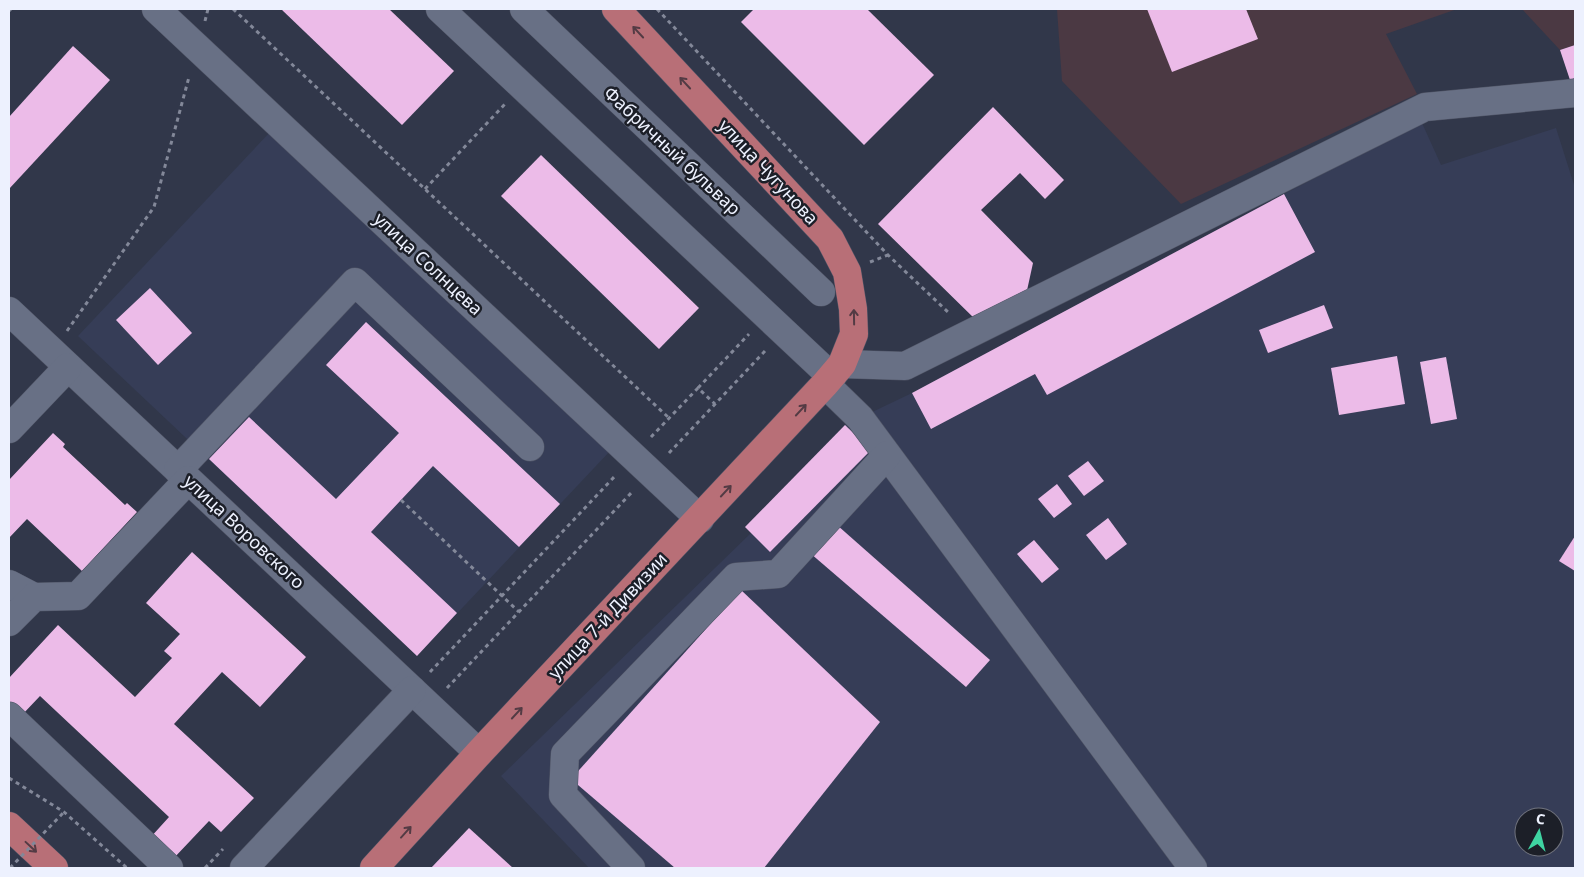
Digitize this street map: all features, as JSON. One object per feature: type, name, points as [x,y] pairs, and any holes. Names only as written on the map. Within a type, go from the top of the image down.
[{"type":"main road","name":"улица Чугунова","points":[[616,9],[830,239],[847,272],[854,309],[854,334],[833,375]]},
{"type":"main road","name":"улица 7-й Дивизии","points":[[374,868],[479,753],[833,375]]},
{"type":"main road","points":[[9,826],[54,868]]},
{"type":"street","name":"улица Солнцева","points":[[156,9],[700,519]]},
{"type":"street","points":[[440,9],[833,375],[860,418],[887,455],[1193,868]]},
{"type":"street","name":"Фабричный бульвар","points":[[525,12],[821,292]]},
{"type":"street","points":[[833,375],[905,366],[1425,107],[1575,93]]},
{"type":"street","points":[[9,584],[34,597],[78,596],[355,282],[530,447]]},
{"type":"street","name":"улица Воровского","points":[[9,311],[183,475],[422,692],[479,753]]},
{"type":"street","points":[[9,429],[60,359]]},
{"type":"street","points":[[631,868],[563,795],[565,754],[736,577],[778,574],[887,455]]},
{"type":"street","points":[[9,622],[34,597]]},
{"type":"street","points":[[244,868],[422,692]]},
{"type":"street","points":[[9,716],[170,868]]},
{"type":"path","points":[[60,359],[154,207],[208,9]]},
{"type":"path","points":[[233,9],[669,418]]},
{"type":"path","points":[[658,9],[888,254],[970,334]]},
{"type":"path","points":[[425,189],[522,86]]},
{"type":"path","points":[[422,692],[519,612],[642,465],[669,418],[698,388],[775,323]]},
{"type":"path","points":[[422,692],[502,596],[642,465],[715,404],[775,323]]},
{"type":"path","points":[[698,388],[715,404]]},
{"type":"path","points":[[401,500],[519,612]]},
{"type":"path","points":[[9,778],[64,812],[127,868]]},
{"type":"path","points":[[10,868],[64,812]]},
{"type":"shaded area","points":[[1057,9],[1457,9],[1386,34],[1417,94],[1181,204],[1062,81]]},
{"type":"shaded area","points":[[1522,9],[1575,9],[1575,45],[1560,50]]},
{"type":"shaded area","points":[[1422,123],[1441,165],[1556,128],[1575,188],[1575,868],[589,868],[501,776],[751,533],[845,425],[912,393],[1284,194]]},
{"type":"shaded area","points":[[272,130],[611,450],[417,656],[78,336]]},
{"type":"building","points":[[281,9],[389,9],[454,71],[402,125]]},
{"type":"building","points":[[754,9],[867,9],[934,75],[864,145],[741,22]]},
{"type":"building","points":[[1147,9],[1246,9],[1258,39],[1172,72]]},
{"type":"building","points":[[1575,45],[1575,78],[1570,80],[1560,50]]},
{"type":"building","points":[[73,46],[110,80],[9,189],[9,117]]},
{"type":"building","points":[[993,107],[1064,180],[1045,199],[1020,173],[981,210],[1033,263],[1026,295],[978,322],[878,224]]},
{"type":"building","points":[[541,155],[699,308],[659,349],[501,196]]},
{"type":"building","points":[[1284,194],[1315,252],[1047,395],[1035,374],[931,429],[912,393]]},
{"type":"building","points":[[150,288],[192,333],[158,365],[116,320]]},
{"type":"building","points":[[1324,305],[1333,328],[1268,353],[1259,330]]},
{"type":"building","points":[[366,322],[560,504],[519,547],[433,466],[401,500],[371,532],[457,613],[417,656],[209,459],[249,417],[336,499],[399,433],[326,365]]},
{"type":"building","points":[[1397,356],[1405,404],[1339,415],[1331,368]]},
{"type":"building","points":[[1446,357],[1457,419],[1431,424],[1420,362]]},
{"type":"building","points":[[845,425],[871,450],[770,552],[745,527]]},
{"type":"building","points":[[53,433],[65,444],[63,447],[125,505],[127,503],[137,512],[82,571],[27,519],[9,538],[9,480]]},
{"type":"building","points":[[1088,461],[1104,481],[1084,496],[1068,476]]},
{"type":"building","points":[[1057,484],[1072,504],[1054,518],[1038,499]]},
{"type":"building","points":[[1108,518],[1127,544],[1106,560],[1086,535]]},
{"type":"building","points":[[837,525],[990,660],[966,687],[810,553]]},
{"type":"building","points":[[1575,536],[1575,571],[1559,561]]},
{"type":"building","points":[[1034,540],[1059,569],[1042,583],[1017,554]]},
{"type":"building","points":[[192,552],[306,657],[260,707],[222,672],[174,724],[254,798],[221,832],[209,821],[173,859],[150,838],[169,817],[40,696],[22,715],[9,703],[9,678],[58,625],[135,697],[172,658],[164,651],[180,634],[146,603]]},
{"type":"building","points":[[741,590],[880,722],[764,868],[675,868],[571,779]]},
{"type":"building","points":[[469,828],[513,868],[431,868]]}]
